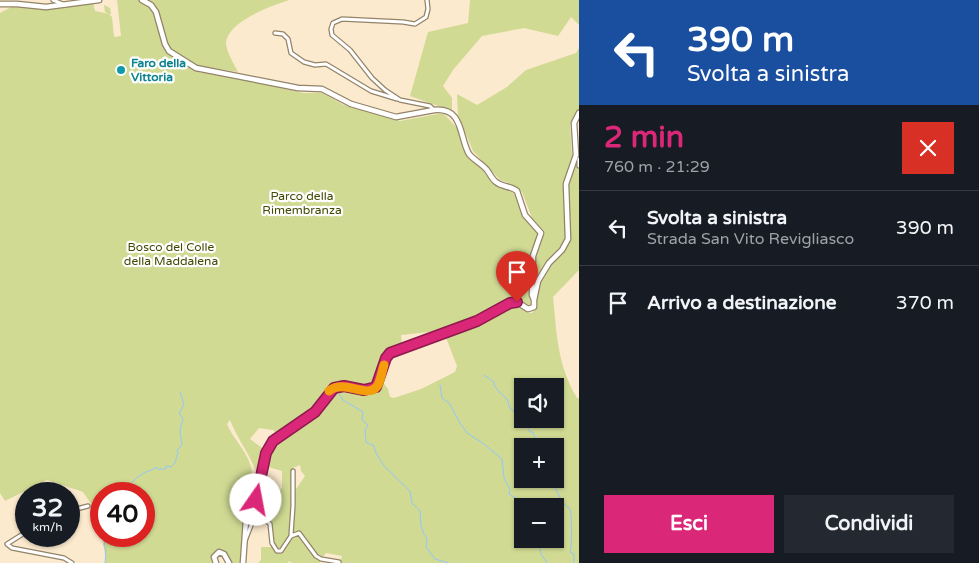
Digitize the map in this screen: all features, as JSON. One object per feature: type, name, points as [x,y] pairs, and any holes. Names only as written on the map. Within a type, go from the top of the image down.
[{"type":"street","points":[[53,0],[65,6]]},
{"type":"street","points":[[0,4],[46,7],[73,5],[99,0]]},
{"type":"street","points":[[142,0],[151,5],[156,12],[165,44],[169,51],[196,68],[298,88],[322,89],[351,104],[396,117],[444,110],[457,120],[470,154],[487,170],[497,183],[510,186],[517,191],[525,215],[540,231],[541,238],[535,248],[533,259],[532,295],[534,300]]},
{"type":"street","points":[[400,100],[372,78],[350,50],[332,35],[331,29],[333,23],[342,19],[415,24],[426,17],[428,9],[426,0]]},
{"type":"street","points":[[275,33],[283,34],[288,40],[291,53],[304,62],[315,65],[326,64],[371,91],[386,97],[430,106],[434,110]]},
{"type":"street","points":[[243,563],[246,520],[256,500],[268,448],[280,435],[315,412],[331,390],[344,386],[360,390],[373,389],[378,384],[386,358],[390,353],[477,321],[512,302],[517,302],[528,309],[532,309],[538,281],[547,265],[562,250],[568,239],[566,184],[575,158],[574,123],[579,113]]},
{"type":"street","points":[[575,146],[579,151]]},
{"type":"street","points":[[579,159],[579,166]]},
{"type":"street","points":[[244,542],[252,523],[257,520],[269,523],[274,547],[281,551],[283,549],[291,536],[293,471]]},
{"type":"street","points":[[80,508],[88,506]]},
{"type":"street","points":[[291,536],[297,533],[301,534],[316,556],[321,559],[339,562]]},
{"type":"street","points":[[15,539],[7,544],[12,548],[64,558],[72,563]]},
{"type":"street","points":[[216,563],[214,557],[219,552],[224,554],[229,563]]},
{"type":"green space","name":"Bosco del Colle della Maddalena","points":[[117,0],[289,0],[242,21],[229,35],[226,46],[238,72],[206,67],[199,72],[303,93],[322,93],[344,105],[400,121],[443,113],[458,129],[468,156],[493,183],[513,193],[519,199],[523,214],[538,233],[530,288],[531,306],[517,299],[507,301],[475,318],[429,332],[401,335],[402,346],[389,352],[376,384],[366,389],[337,384],[327,391],[312,412],[278,435],[273,430],[259,428],[250,439],[265,450],[261,472],[256,471],[230,420],[227,424],[250,462],[252,476],[256,478],[252,501],[248,508],[250,509],[244,520],[242,563],[231,563],[226,554],[221,550],[213,554],[213,563],[104,563],[106,561],[104,547],[155,547],[155,482],[90,482],[90,502],[83,492],[80,491],[80,482],[53,482],[47,480],[43,482],[15,482],[15,496],[5,501],[0,493],[0,13],[15,5],[40,8],[72,7],[93,3],[95,11],[109,14],[112,17],[114,37],[121,36]]},
{"type":"green space","points":[[470,0],[579,0],[579,25],[571,17],[558,36],[524,28],[482,36],[453,70],[443,86],[452,98],[452,111],[410,96],[428,32],[468,23]]},
{"type":"green space","points":[[104,5],[110,8],[111,14],[105,12]]},
{"type":"green space","points":[[579,48],[579,109],[570,125],[572,156],[563,184],[566,235],[562,245],[541,270],[534,292],[535,259],[545,232],[532,218],[522,192],[509,183],[500,180],[473,151],[458,115],[457,94],[477,105],[507,87],[526,70],[576,53]]},
{"type":"green space","points":[[574,164],[579,171],[579,270],[553,297],[557,337],[565,373],[577,398],[579,398],[579,563],[340,563],[342,556],[326,553],[323,557],[314,551],[302,534],[292,532],[294,492],[305,476],[301,471],[300,465],[291,471],[293,495],[289,536],[282,548],[276,548],[272,533],[272,507],[257,503],[260,490],[264,490],[265,495],[269,496],[273,489],[280,490],[282,488],[282,471],[265,466],[268,455],[278,440],[315,416],[330,394],[337,389],[343,388],[367,393],[377,388],[382,381],[388,389],[390,397],[394,398],[421,389],[455,372],[457,366],[445,335],[481,324],[515,305],[528,313],[532,313],[535,309],[539,284],[549,265],[563,252],[570,241],[571,228],[568,213],[568,182]]},
{"type":"green space","points":[[299,535],[313,555],[320,560],[320,563],[292,563],[289,561],[288,563],[258,563],[261,560],[261,547],[272,547],[275,551],[282,554],[292,537]]},
{"type":"waterway","points":[[484,375],[494,382],[500,393],[507,399],[510,408],[522,419],[530,432],[533,432],[535,438]]},
{"type":"waterway","points":[[440,385],[442,398],[449,403],[467,433],[502,459],[504,478],[510,489],[509,494],[516,498]]},
{"type":"waterway","points":[[132,482],[156,467],[158,469],[166,469],[166,466],[171,467],[175,463],[177,450],[182,445],[180,431],[183,418],[179,414],[184,404],[180,392]]},
{"type":"waterway","points":[[339,394],[343,400],[363,412],[362,420],[368,425],[365,430],[366,442],[374,446],[384,466],[410,491],[412,503],[420,511],[421,526],[424,534]]},
{"type":"waterway","points":[[556,488],[564,504],[570,509],[572,530],[570,552],[574,554],[574,563]]},
{"type":"waterway","points":[[425,535],[427,539],[426,547],[435,559],[448,563]]},
{"type":"waterway","points":[[105,547],[105,563]]},
{"type":"waterway","points":[[540,548],[541,554],[547,563]]},
{"type":"slow traffic","points":[[329,391],[344,386],[360,390],[371,390],[378,384],[384,365]]},
{"type":"place","name":"Faro della Vittoria","points":[[121,70]]},
{"type":"route","points":[[256,500],[268,448],[280,435],[315,412],[331,390],[344,386],[360,390],[371,390],[378,384],[386,358],[390,353],[430,337],[465,326],[492,314],[512,302],[517,302]]},
{"type":"park label","name":"Parco della Rimembranza","points":[[302,203]]}]
